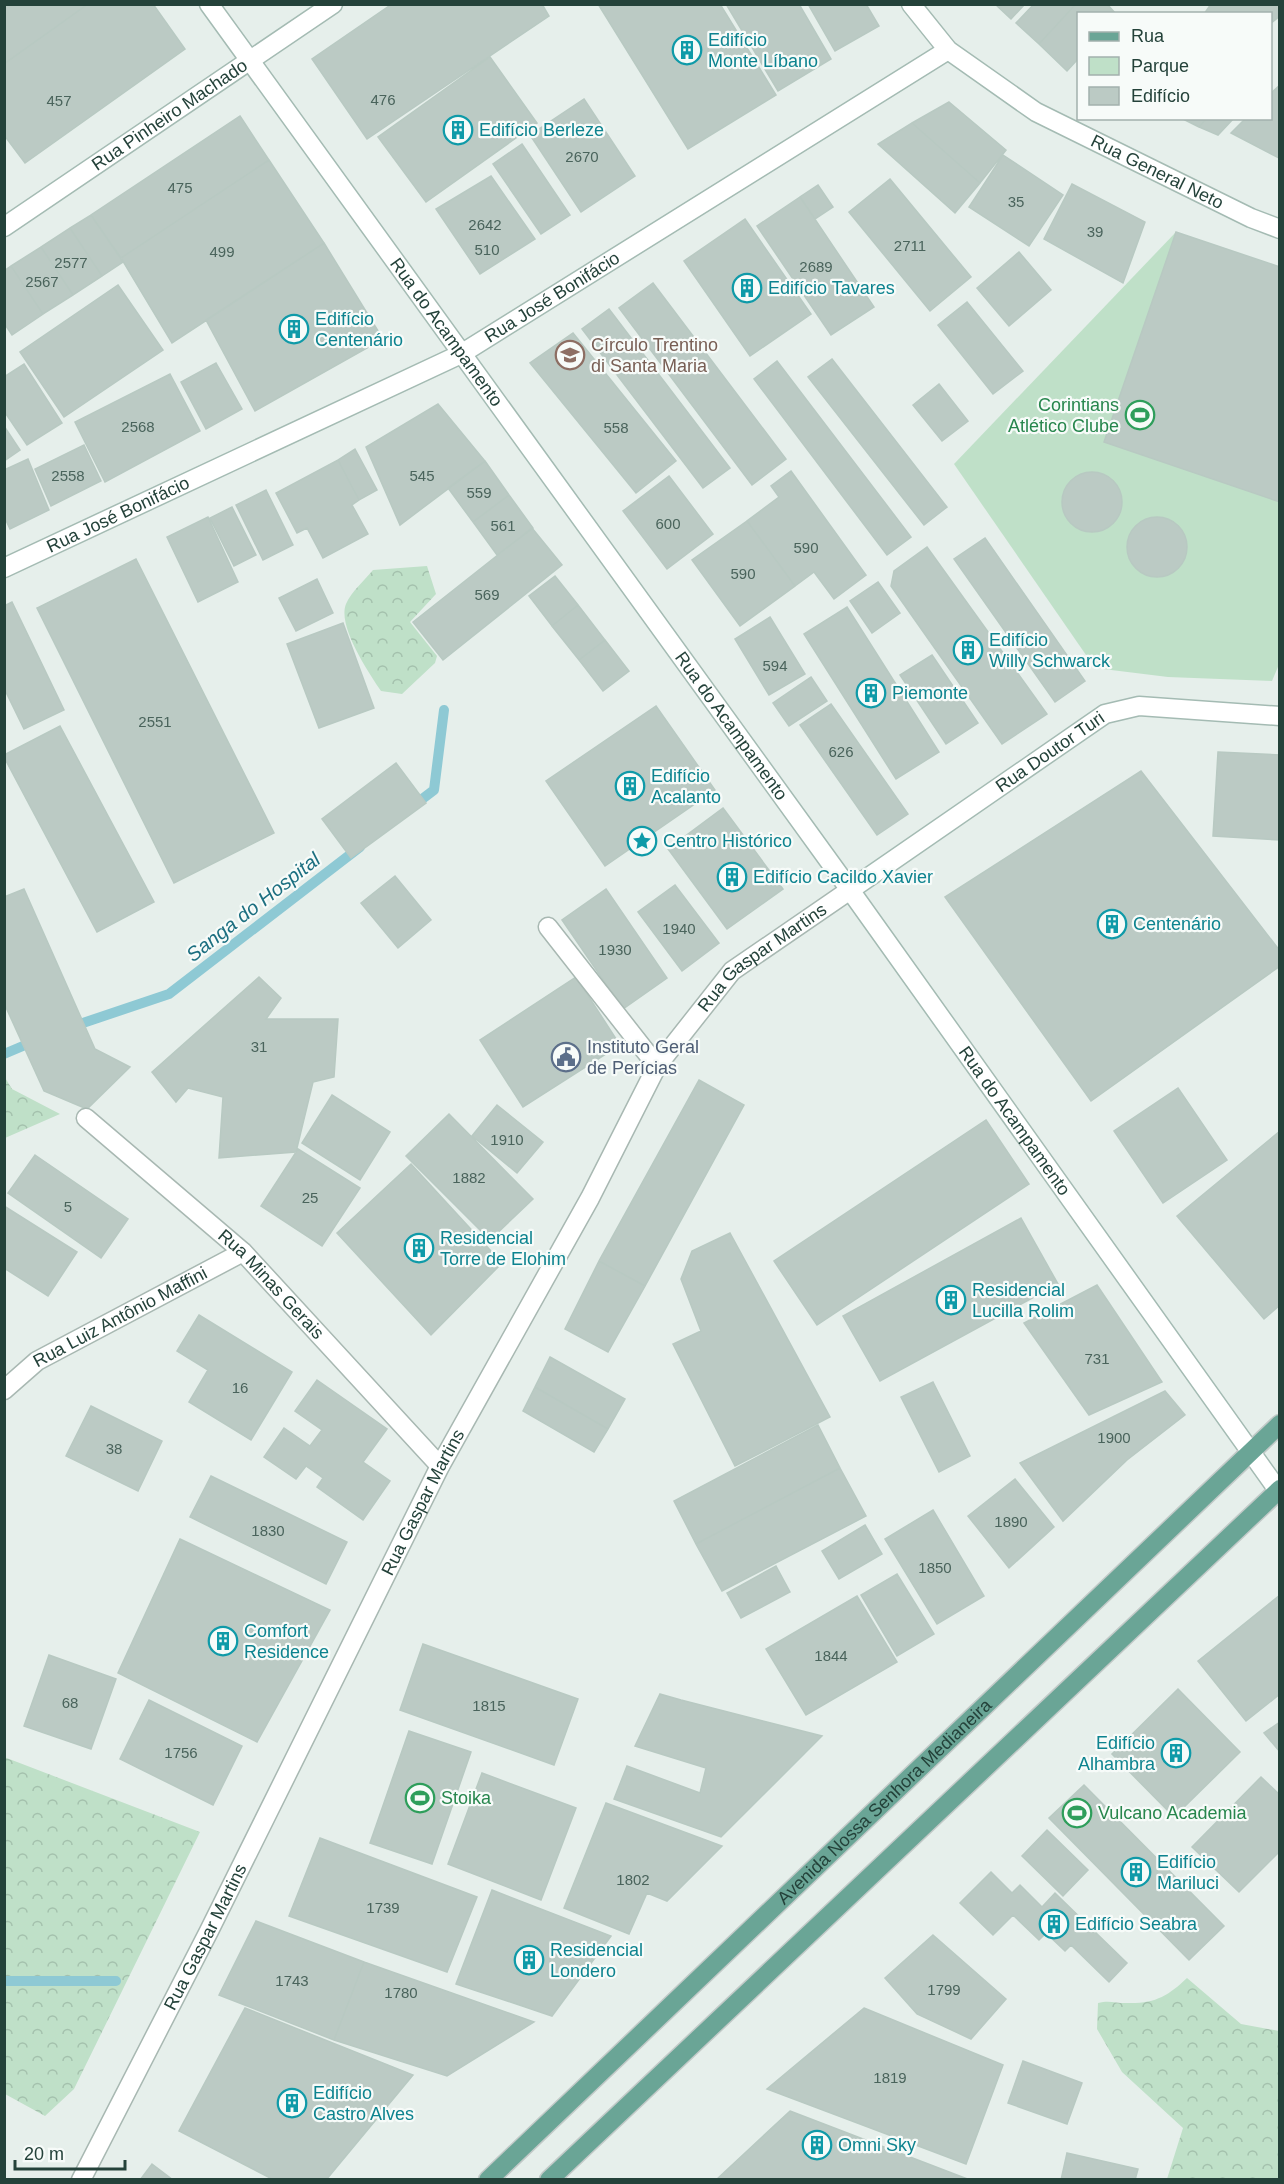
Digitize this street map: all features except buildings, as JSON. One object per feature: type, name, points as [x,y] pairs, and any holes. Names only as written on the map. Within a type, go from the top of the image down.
[{"type":"main road","name":"Rua do Acampamento","points":[[209,4],[850,890],[1279,1491]]},
{"type":"main road","name":"Rua Pinheiro Machado","points":[[4,227],[333,4]]},
{"type":"main road","name":"Rua General Neto","points":[[911,4],[948,50],[1036,112],[1251,218],[1280,229]]},
{"type":"main road","name":"Rua José Bonifácio","points":[[4,568],[461,354],[948,50]]},
{"type":"main road","name":"Rua Doutor Turi","points":[[850,890],[1105,714],[1139,706],[1280,716]]},
{"type":"main road","name":"Rua Gaspar Martins","points":[[81,2180],[209,1931],[440,1467],[590,1198],[657,1066],[732,971],[850,890]]},
{"type":"main road","points":[[548,927],[657,1066]]},
{"type":"main road","name":"Rua Minas Gerais","points":[[86,1118],[243,1252],[440,1467]]},
{"type":"main road","name":"Rua Luiz Antônio Maffini","points":[[4,1390],[37,1361],[243,1252]]},
{"type":"main road","name":"Avenida Nossa Senhora Medianeira","points":[[488,2180],[1280,1424]]},
{"type":"main road","points":[[549,2180],[1279,1491]]},
{"type":"green space","name":"Corintians Atlético Clube","points":[[1176,232],[1279,267],[1280,662],[1272,681],[1168,677],[1095,668],[954,464]]},
{"type":"green space","points":[[427,566],[436,594],[410,622],[437,656],[435,663],[402,694],[381,691],[362,661],[350,636],[344,613],[346,604],[373,570]]},
{"type":"green space","points":[[4,1076],[12,1089],[60,1114],[5,1138]]},
{"type":"green space","points":[[4,1757],[200,1832],[74,2089],[45,2116],[5,2094]]},
{"type":"green space","points":[[1187,1978],[1241,2024],[1279,2031],[1279,2179],[1167,2179],[1183,2128],[1122,2072],[1097,2029],[1098,2003],[1136,2003],[1153,2000],[1174,1990]]},
{"type":"waterway","name":"Sanga do Hospital","points":[[413,806],[434,790],[444,710]]},
{"type":"waterway","name":"Sanga do Hospital","points":[[71,1027],[169,994],[360,847]]},
{"type":"waterway","name":"Sanga do Hospital","points":[[4,1054],[37,1040]]},
{"type":"waterway","name":"Sanga do Hospital","points":[[4,1981],[116,1981]]},
{"type":"place","name":"Edifício Monte Líbano","points":[[687,50]]},
{"type":"place","name":"Edifício Berleze","points":[[458,130]]},
{"type":"place","name":"Edifício Tavares","points":[[747,288]]},
{"type":"place","name":"Edifício Centenário","points":[[294,329]]},
{"type":"place","name":"Círculo Trentino di Santa Maria","points":[[570,355]]},
{"type":"place","name":"Corintians Atlético Clube","points":[[1140,415]]},
{"type":"place","name":"Edifício Willy Schwarck","points":[[968,650]]},
{"type":"place","name":"Piemonte","points":[[871,693]]},
{"type":"place","name":"Edifício Acalanto","points":[[630,786]]},
{"type":"place","name":"Centro Histórico","points":[[642,841]]},
{"type":"place","name":"Edifício Cacildo Xavier","points":[[732,877]]},
{"type":"place","name":"Centenário","points":[[1112,924]]},
{"type":"place","name":"Instituto Geral de Perícias","points":[[566,1057]]},
{"type":"place","name":"Residencial Torre de Elohim","points":[[419,1248]]},
{"type":"place","name":"Residencial Lucilla Rolim","points":[[951,1300]]},
{"type":"place","name":"Comfort Residence","points":[[223,1641]]},
{"type":"place","name":"Edifício Alhambra","points":[[1176,1753]]},
{"type":"place","name":"Stoika","points":[[420,1798]]},
{"type":"place","name":"Vulcano Academia","points":[[1077,1813]]},
{"type":"place","name":"Edifício Mariluci","points":[[1136,1872]]},
{"type":"place","name":"Edifício Seabra","points":[[1054,1924]]},
{"type":"place","name":"Residencial Londero","points":[[529,1960]]},
{"type":"place","name":"Edifício Castro Alves","points":[[292,2103]]},
{"type":"place","name":"Omni Sky","points":[[817,2145]]}]
